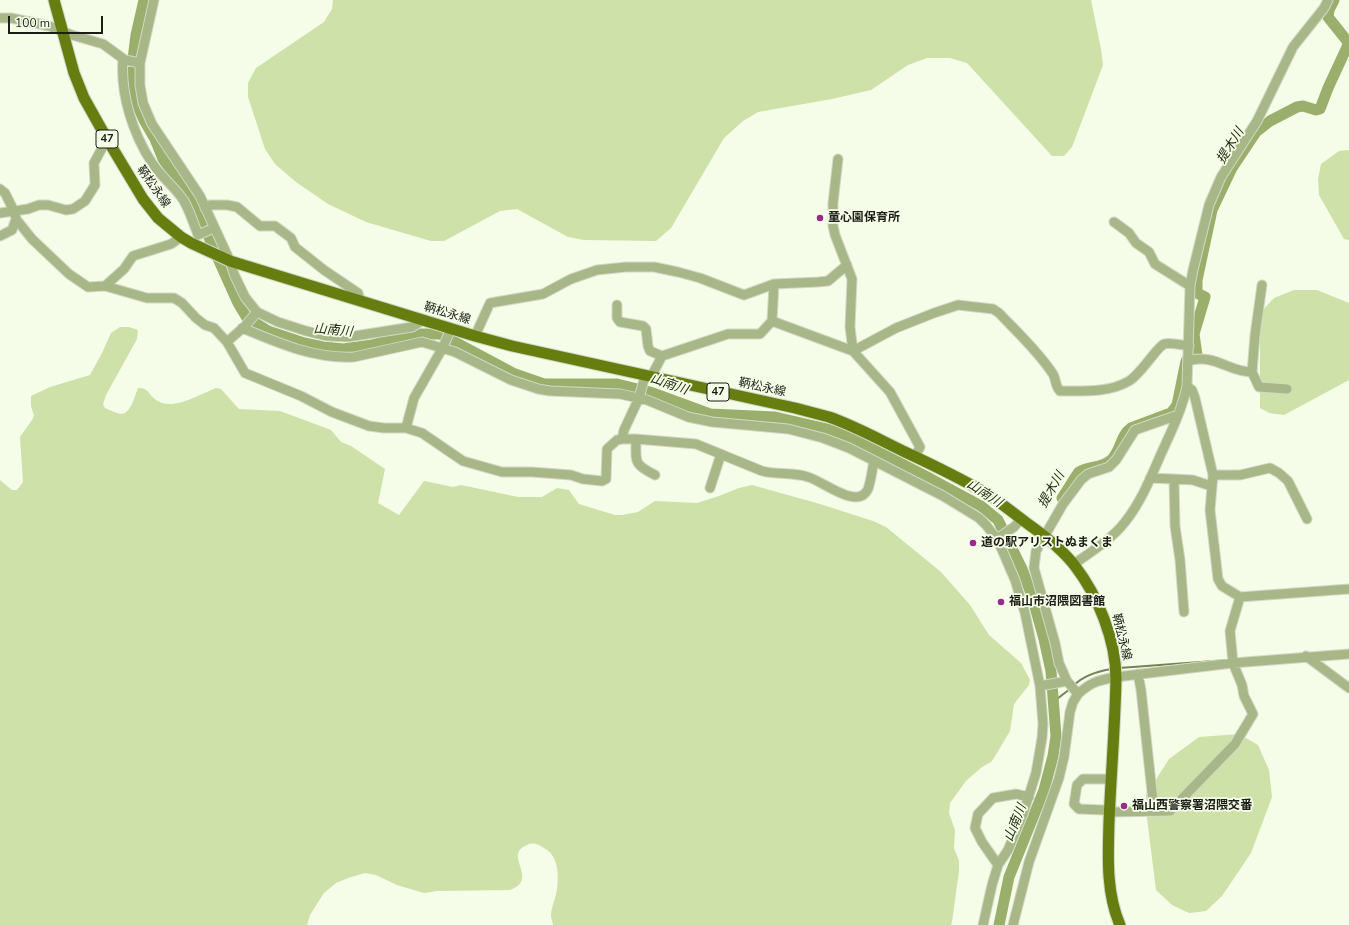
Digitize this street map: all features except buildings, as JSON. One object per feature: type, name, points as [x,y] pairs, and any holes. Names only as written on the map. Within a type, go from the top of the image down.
[{"type":"main road","name":"鞆松永線","points":[[54,0],[74,73],[84,98],[107,139],[143,199],[158,218],[181,237],[204,250],[228,260],[423,320],[450,331],[646,379],[795,408],[829,418],[860,430],[989,496],[1017,523],[1045,536],[1074,564],[1096,599],[1104,617],[1111,640],[1115,671],[1110,779],[1109,876],[1113,903],[1120,925]]},
{"type":"street","points":[[154,0],[139,63],[143,103],[152,124],[200,196],[234,274],[245,297],[256,314],[306,331],[327,336],[348,337],[412,327],[423,320]]},
{"type":"street","points":[[1074,564],[1114,534],[1126,521],[1150,478],[1184,400],[1187,386],[1190,286],[1209,205],[1221,177],[1257,121],[1293,47],[1324,8],[1328,0]]},
{"type":"street","points":[[0,18],[12,18],[49,26],[62,32],[103,44],[124,60],[139,63]]},
{"type":"street","points":[[124,60],[122,71],[124,97],[135,131],[152,164],[183,200],[198,235],[213,228]]},
{"type":"street","points":[[0,213],[15,215],[40,205],[48,205],[66,210],[73,209],[85,201],[95,185],[94,163],[107,139]]},
{"type":"street","points":[[838,159],[833,203],[833,226],[852,279],[850,327],[853,351]]},
{"type":"street","points":[[0,189],[5,193],[15,215],[32,239],[69,274],[88,287],[105,286],[147,298],[174,298],[182,303],[205,325],[214,328],[227,342],[244,373],[301,396],[332,412],[369,426],[406,428],[422,433],[463,461],[478,466],[502,472],[532,472],[571,475],[583,479],[602,481],[606,479],[607,449],[617,440],[636,439],[696,444],[770,473],[808,477],[848,496],[857,498],[863,496],[868,488],[874,461]]},
{"type":"street","points":[[205,208],[210,205],[227,205],[237,207],[260,226],[275,226],[291,238],[295,247],[324,270],[358,293],[360,300]]},
{"type":"street","points":[[0,236],[12,230],[15,215]]},
{"type":"street","points":[[1114,222],[1129,233],[1136,243],[1149,252],[1155,264],[1190,286]]},
{"type":"street","points":[[105,286],[124,268],[133,256],[171,244],[181,237]]},
{"type":"street","points":[[475,336],[490,303],[544,294],[571,279],[597,270],[626,267],[654,267],[700,278],[744,295],[774,284],[828,281],[847,265]]},
{"type":"street","points":[[622,439],[624,430],[646,379],[662,356],[728,334],[760,334],[772,321],[774,284]]},
{"type":"street","points":[[1262,285],[1255,335],[1252,372],[1259,387],[1287,389]]},
{"type":"street","points":[[617,305],[617,318],[620,322],[643,326],[646,329],[650,352],[662,356]]},
{"type":"street","points":[[853,351],[896,328],[934,312],[958,305],[993,309],[1034,350],[1054,375],[1057,388],[1060,391],[1107,389],[1120,385],[1136,376],[1163,344],[1169,343],[1188,346]]},
{"type":"street","points":[[227,342],[256,314]]},
{"type":"street","points":[[772,321],[853,351],[890,392],[920,447],[915,457]]},
{"type":"street","points":[[243,327],[293,348],[326,356],[354,357],[422,342],[454,352],[511,380],[531,387],[550,391],[607,393],[639,396],[688,417],[712,422],[788,429],[823,438],[849,448],[943,496],[979,518],[998,538],[1015,580],[1025,613],[1042,685],[1042,738],[1036,773],[1023,814],[1008,850],[998,865],[983,925]]},
{"type":"street","points":[[406,428],[414,398],[443,348],[450,331]]},
{"type":"street","points":[[1188,361],[1198,358],[1207,358],[1246,372],[1252,372]]},
{"type":"street","points":[[1187,386],[1192,390],[1196,398],[1213,475],[1210,510],[1218,579],[1222,586],[1240,597],[1349,589]]},
{"type":"street","points":[[1013,925],[1029,862],[1059,778],[1073,702],[1070,686],[1059,663],[1055,643],[1034,568],[1036,551],[1064,504],[1081,480],[1088,474],[1109,467],[1116,460],[1135,430],[1178,415]]},
{"type":"street","points":[[636,439],[636,456],[638,465],[654,475]]},
{"type":"street","points":[[710,488],[721,454]]},
{"type":"street","points":[[1213,475],[1240,475],[1270,468],[1279,473],[1288,482],[1306,519]]},
{"type":"street","points":[[1150,478],[1193,480],[1211,486]]},
{"type":"street","points":[[1174,479],[1175,526],[1180,560],[1184,612]]},
{"type":"street","points":[[998,538],[1017,523]]},
{"type":"street","points":[[1110,779],[1083,779],[1078,785],[1074,804],[1079,809],[1104,810],[1110,812],[1170,811],[1235,744],[1253,714],[1244,696],[1242,685],[1233,661],[1230,631],[1240,597]]},
{"type":"street","points":[[1042,685],[1087,686],[1115,671],[1138,674],[1233,661],[1349,654]]},
{"type":"street","points":[[1306,656],[1349,688]]},
{"type":"street","points":[[1138,674],[1154,811]]},
{"type":"street","points":[[998,865],[982,842],[975,828],[978,814],[993,798],[1016,794],[1029,797]]},
{"type":"green space","points":[[333,0],[1091,0],[1103,65],[1072,147],[1064,156],[1052,156],[967,63],[950,58],[927,58],[908,65],[871,90],[832,99],[758,112],[743,121],[724,138],[671,228],[656,241],[584,240],[568,237],[517,209],[500,211],[444,241],[431,241],[366,222],[328,204],[296,182],[275,164],[265,149],[248,97],[248,83],[256,68],[324,22],[332,9]]},
{"type":"green space","points":[[1349,150],[1349,240],[1344,239],[1319,195],[1318,179],[1321,164],[1339,151]]},
{"type":"green space","points":[[1294,290],[1317,290],[1349,303],[1349,380],[1284,415],[1269,413],[1260,408],[1260,313],[1274,298]]},
{"type":"green space","points":[[120,327],[129,327],[138,330],[137,339],[106,395],[103,404],[105,408],[119,414],[124,413],[130,408],[138,388],[146,390],[156,400],[170,404],[186,401],[216,388],[221,389],[239,409],[280,411],[331,430],[341,442],[351,446],[385,469],[378,503],[399,515],[424,481],[453,487],[461,485],[518,497],[542,497],[557,488],[569,490],[579,504],[615,515],[638,512],[655,501],[697,503],[752,485],[820,504],[873,521],[886,527],[941,572],[970,605],[989,635],[1021,663],[1030,680],[1029,685],[1014,704],[1010,731],[994,758],[966,781],[950,803],[949,813],[955,830],[954,848],[959,861],[959,871],[951,925],[553,925],[551,916],[556,896],[558,877],[555,860],[549,851],[540,845],[529,844],[521,848],[518,856],[522,880],[517,886],[510,890],[437,891],[424,893],[397,885],[376,875],[365,873],[336,883],[324,893],[310,915],[307,925],[0,925],[0,480],[12,490],[17,490],[23,482],[20,437],[34,416],[31,406],[31,396],[50,387],[90,375],[111,333]]},
{"type":"green space","points":[[1239,734],[1258,745],[1269,770],[1272,797],[1251,853],[1222,896],[1206,911],[1189,913],[1172,905],[1156,890],[1147,818],[1146,795],[1169,759],[1199,737]]},
{"type":"waterway","name":"山南川","points":[[144,0],[136,35],[132,67],[136,102],[155,139],[163,159],[198,207],[211,243],[238,303],[247,318],[268,331],[304,343],[344,349],[372,345],[411,334],[440,334],[515,374],[544,384],[617,384],[650,392],[710,414],[775,417],[827,429],[845,435],[931,479],[981,506],[998,520],[1022,569],[1032,596],[1044,639],[1051,671],[1056,736],[1053,756],[1044,790],[1009,877],[999,925]]},
{"type":"waterway","name":"提木川","points":[[1195,354],[1197,355],[1194,334],[1205,297],[1197,293],[1197,280],[1212,210],[1232,168],[1256,132],[1270,121],[1297,107],[1303,106],[1316,110],[1320,109],[1348,42],[1328,17],[1329,10],[1334,0]]},
{"type":"waterway","name":"提木川","points":[[1062,498],[1079,472],[1107,463],[1111,460],[1117,452],[1127,431],[1131,428],[1171,413],[1177,405],[1186,361]]},
{"type":"waterway","points":[[1119,668],[1214,661]]},
{"type":"waterway","points":[[1073,686],[1091,674],[1112,669]]},
{"type":"waterway","points":[[1053,702],[1070,689]]},
{"type":"place","name":"童心園保育所","points":[[820,218]]},
{"type":"place","name":"道の駅アリストぬまくま","points":[[973,543]]},
{"type":"place","name":"福山市沼隈図書館","points":[[1001,602]]},
{"type":"place","name":"福山西警察署沼隈交番","points":[[1124,806]]}]
